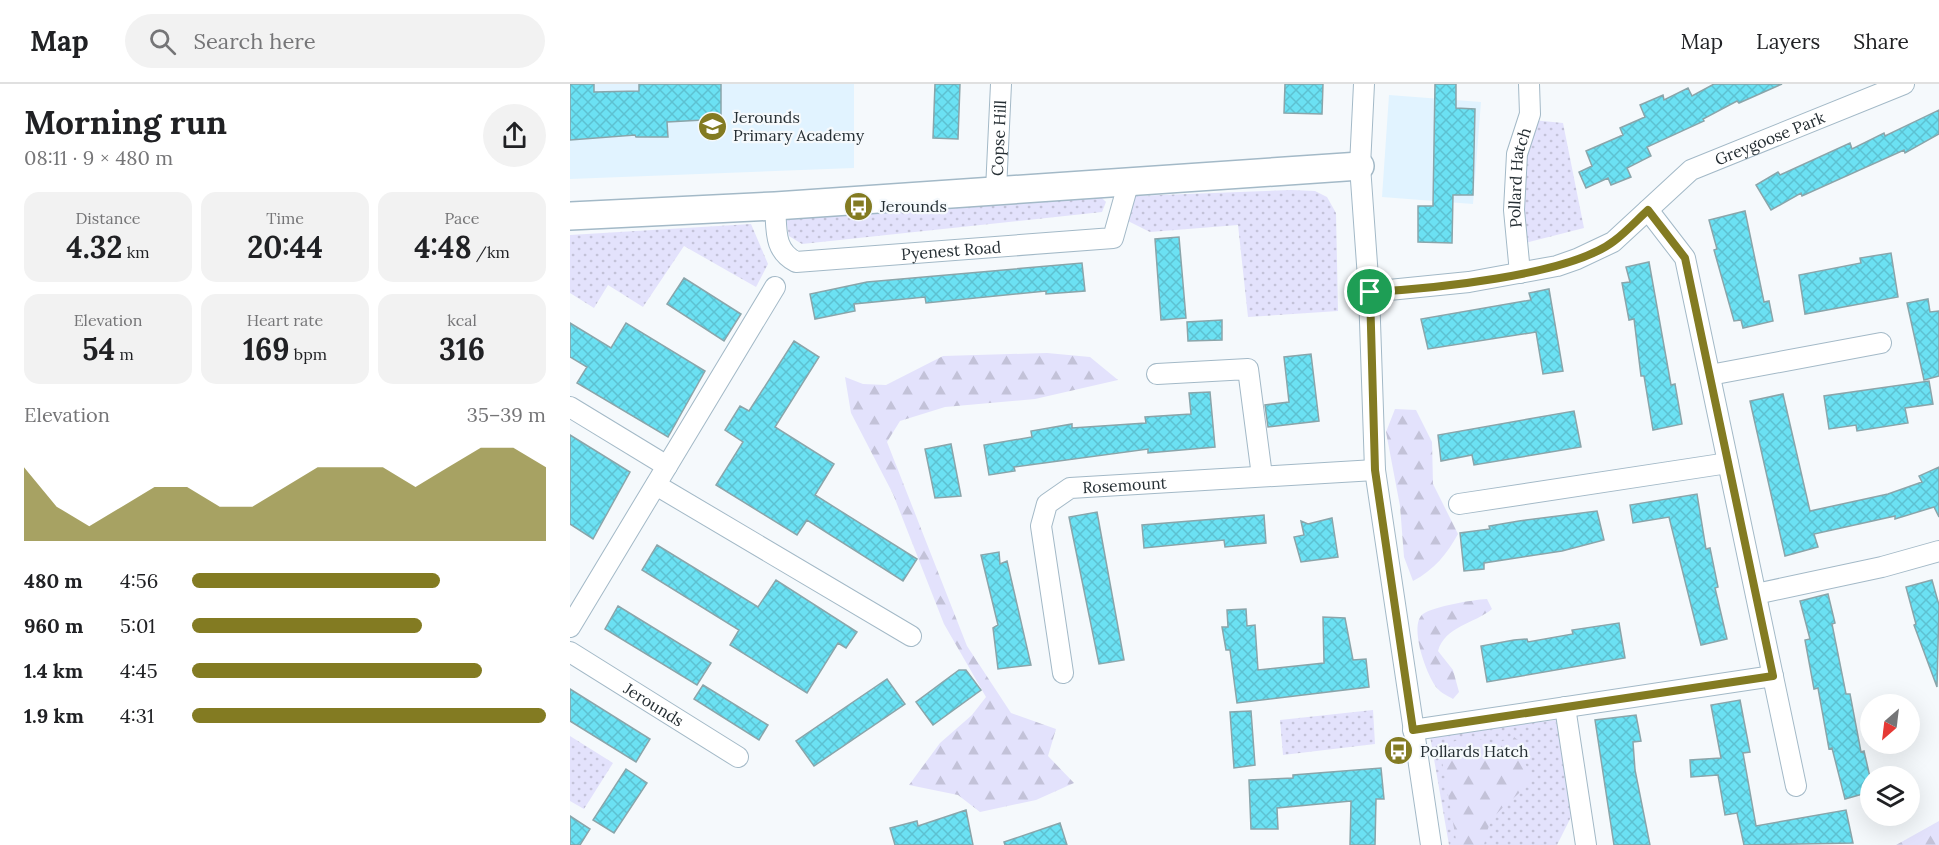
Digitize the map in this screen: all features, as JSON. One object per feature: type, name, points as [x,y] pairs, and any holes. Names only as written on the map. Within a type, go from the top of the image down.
[{"type":"street","name":"Copse Hill","points":[[996,190],[1001,84]]},
{"type":"street","points":[[1364,84],[1360,166],[1370,292],[1375,470],[1431,845]]},
{"type":"street","name":"Pollard Hatch","points":[[1520,273],[1514,210],[1517,154],[1530,114],[1529,84]]},
{"type":"street","name":"Greygoose Park","points":[[1370,292],[1459,283],[1557,266],[1613,242],[1691,170],[1904,84]]},
{"type":"street","points":[[570,216],[775,206],[1360,166]]},
{"type":"street","name":"Pyenest Road","points":[[775,206],[778,244],[784,256],[796,262],[1113,238],[1128,181]]},
{"type":"street","points":[[1648,210],[1685,258],[1796,786]]},
{"type":"street","points":[[570,625],[775,287]]},
{"type":"street","points":[[1710,375],[1881,343]]},
{"type":"street","points":[[1157,374],[1248,369],[1262,476]]},
{"type":"street","points":[[570,407],[667,466]]},
{"type":"street","points":[[1459,504],[1728,463]]},
{"type":"street","name":"Rosemount","points":[[1063,673],[1041,526],[1047,504],[1070,488],[1375,470]]},
{"type":"street","points":[[656,485],[911,636]]},
{"type":"street","points":[[1756,594],[1882,567],[1939,551]]},
{"type":"street","name":"Jerounds","points":[[570,652],[738,757]]},
{"type":"street","points":[[1413,730],[1773,676]]},
{"type":"street","points":[[1565,707],[1586,845]]},
{"type":"shaded area","name":"Jerounds Primary Academy","points":[[570,84],[854,84],[854,168],[570,179]]},
{"type":"shaded area","points":[[1389,95],[1481,102],[1473,204],[1382,197]]},
{"type":"green space","points":[[1532,120],[1563,123],[1584,228],[1525,243],[1517,154]]},
{"type":"green space","points":[[1315,191],[1327,197],[1336,213],[1338,311],[1248,317],[1238,225],[1150,232],[1128,221],[1135,196]]},
{"type":"green space","points":[[1101,197],[1106,202],[1102,212],[802,244],[789,236],[786,219]]},
{"type":"green space","points":[[751,224],[768,264],[756,287],[684,246],[643,307],[608,285],[594,308],[570,293],[570,235]]},
{"type":"green space","points":[[1047,353],[1090,357],[1118,380],[1035,399],[945,407],[900,421],[887,442],[967,646],[1011,713],[1056,729],[1048,756],[1074,783],[1036,800],[980,812],[958,795],[909,785],[940,743],[972,715],[986,697],[944,624],[893,494],[851,413],[845,377],[863,384],[886,385],[943,356]]},
{"type":"green space","points":[[1395,409],[1416,410],[1432,442],[1433,484],[1458,534],[1439,561],[1413,581],[1404,557],[1400,506],[1386,432]]},
{"type":"green space","points":[[1487,599],[1492,609],[1453,631],[1438,651],[1453,670],[1459,692],[1453,699],[1439,690],[1428,673],[1418,639],[1419,620],[1423,614],[1436,608]]},
{"type":"green space","points":[[1373,710],[1375,744],[1283,755],[1280,720]]},
{"type":"green space","points":[[1556,720],[1573,813],[1557,845],[1449,845],[1430,736]]},
{"type":"green space","points":[[570,736],[613,763],[584,809],[570,801]]},
{"type":"green space","points":[[1471,736],[1494,744],[1514,737],[1526,746],[1523,761],[1533,775],[1524,788],[1501,809],[1491,822],[1484,845],[1457,845],[1442,761],[1452,742]]},
{"type":"green space","points":[[1939,821],[1939,845],[1896,845]]},
{"type":"building","points":[[570,84],[594,84],[594,92],[639,91],[639,84],[721,84],[721,119],[667,122],[668,137],[636,137],[635,135],[570,140]]},
{"type":"building","points":[[935,84],[960,84],[958,139],[933,138]]},
{"type":"building","points":[[1285,84],[1323,84],[1322,114],[1284,113]]},
{"type":"building","points":[[1435,84],[1456,84],[1456,108],[1475,109],[1473,195],[1453,195],[1452,243],[1418,242],[1418,206],[1433,206]]},
{"type":"building","points":[[1714,84],[1782,84],[1739,103],[1737,101],[1703,119],[1704,121],[1647,147],[1651,156],[1627,168],[1631,177],[1611,185],[1608,178],[1586,188],[1579,172],[1592,166],[1586,151],[1623,135],[1620,128],[1645,117],[1640,105],[1663,95],[1664,100],[1688,88],[1692,96]]},
{"type":"building","points":[[1939,110],[1939,134],[1905,153],[1904,150],[1802,196],[1801,193],[1771,210],[1756,185],[1778,172],[1780,175],[1850,143],[1852,149]]},
{"type":"building","points":[[1745,211],[1764,302],[1769,301],[1773,321],[1743,328],[1741,320],[1734,321],[1714,250],[1717,249],[1709,220]]},
{"type":"building","points":[[1179,237],[1186,318],[1161,320],[1155,239]]},
{"type":"building","points":[[1891,253],[1898,297],[1805,314],[1799,275],[1861,263],[1860,258]]},
{"type":"building","points":[[1649,262],[1671,385],[1675,384],[1682,424],[1653,430],[1644,376],[1641,376],[1634,319],[1629,320],[1622,283],[1630,282],[1626,267]]},
{"type":"building","points":[[1082,263],[1085,291],[1046,294],[1046,291],[926,303],[925,297],[854,304],[855,311],[815,319],[810,294],[867,282]]},
{"type":"building","points":[[684,278],[741,314],[724,341],[667,304]]},
{"type":"building","points":[[1549,289],[1563,371],[1543,374],[1536,332],[1428,349],[1421,319],[1531,300],[1529,293]]},
{"type":"building","points":[[1928,299],[1930,312],[1939,311],[1939,376],[1924,380],[1907,303]]},
{"type":"building","points":[[1222,320],[1222,340],[1188,341],[1187,322]]},
{"type":"building","points":[[570,323],[611,348],[626,323],[705,371],[668,437],[577,383],[587,367],[570,357]]},
{"type":"building","points":[[794,341],[819,357],[775,427],[834,464],[815,495],[917,559],[903,581],[807,520],[797,535],[716,485],[743,442],[725,430],[740,406],[749,411]]},
{"type":"building","points":[[1311,354],[1319,421],[1268,427],[1265,405],[1289,402],[1284,357]]},
{"type":"building","points":[[1929,381],[1933,404],[1905,408],[1908,423],[1857,431],[1856,425],[1829,429],[1824,396]]},
{"type":"building","points":[[1210,392],[1215,447],[1148,453],[1148,449],[1014,467],[1015,471],[989,475],[984,445],[1032,437],[1031,431],[1072,424],[1072,428],[1146,423],[1145,417],[1191,414],[1189,393]]},
{"type":"building","points":[[1783,394],[1810,511],[1888,494],[1922,482],[1919,476],[1939,467],[1939,517],[1934,507],[1895,519],[1895,516],[1814,534],[1818,547],[1785,556],[1750,401]]},
{"type":"building","points":[[1574,411],[1581,447],[1474,465],[1472,455],[1441,461],[1438,435]]},
{"type":"building","points":[[570,435],[630,472],[593,539],[570,524]]},
{"type":"building","points":[[951,444],[961,496],[935,498],[925,449]]},
{"type":"building","points":[[1697,494],[1706,549],[1710,548],[1718,587],[1715,588],[1727,639],[1701,645],[1669,517],[1633,523],[1630,505]]},
{"type":"building","points":[[1597,511],[1604,540],[1562,551],[1484,563],[1484,569],[1464,571],[1460,533],[1490,529],[1489,526],[1519,521]]},
{"type":"building","points":[[1097,512],[1124,660],[1099,664],[1069,517]]},
{"type":"building","points":[[1264,515],[1266,543],[1225,547],[1224,540],[1144,548],[1142,525]]},
{"type":"building","points":[[1332,518],[1338,557],[1301,562],[1294,537],[1304,535],[1301,521],[1308,524]]},
{"type":"building","points":[[657,545],[758,607],[776,580],[857,632],[846,648],[838,643],[807,693],[730,645],[739,630],[642,570]]},
{"type":"building","points":[[999,552],[1000,564],[1007,561],[1031,665],[998,669],[993,628],[998,625],[981,555]]},
{"type":"building","points":[[1932,580],[1939,605],[1937,687],[1914,625],[1916,624],[1906,587]]},
{"type":"building","points":[[1828,594],[1835,623],[1832,624],[1846,694],[1850,694],[1860,754],[1865,754],[1867,766],[1860,766],[1860,795],[1845,799],[1832,748],[1829,749],[1818,688],[1814,689],[1805,640],[1810,639],[1800,601]]},
{"type":"building","points":[[618,606],[711,663],[697,685],[605,629]]},
{"type":"building","points":[[1246,609],[1247,626],[1255,625],[1258,670],[1324,663],[1323,617],[1345,618],[1353,660],[1366,659],[1369,687],[1237,703],[1230,650],[1226,650],[1222,627],[1228,627],[1227,610]]},
{"type":"building","points":[[1619,623],[1625,658],[1487,682],[1481,646],[1514,640],[1527,639],[1528,642],[1573,634],[1572,630]]},
{"type":"building","points":[[959,670],[966,670],[981,690],[933,725],[916,702]]},
{"type":"building","points":[[887,679],[905,704],[814,766],[796,741]]},
{"type":"building","points":[[703,685],[768,725],[759,740],[694,699]]},
{"type":"building","points":[[570,689],[650,739],[636,762],[570,721]]},
{"type":"building","points":[[1740,700],[1750,752],[1743,753],[1756,826],[1846,810],[1853,843],[1744,845],[1737,813],[1725,815],[1718,775],[1691,777],[1690,760],[1721,758],[1711,705]]},
{"type":"building","points":[[1251,711],[1255,765],[1234,768],[1230,712]]},
{"type":"building","points":[[1636,715],[1641,741],[1633,742],[1635,770],[1650,845],[1614,845],[1595,720]]},
{"type":"building","points":[[1381,768],[1384,799],[1376,799],[1375,845],[1350,845],[1351,801],[1277,808],[1278,829],[1251,829],[1249,780],[1293,778],[1293,775]]},
{"type":"building","points":[[626,769],[647,783],[614,833],[593,820]]},
{"type":"building","points":[[966,810],[973,845],[895,845],[890,828],[917,821],[918,826]]},
{"type":"building","points":[[570,816],[590,829],[580,845],[570,845]]},
{"type":"building","points":[[1060,823],[1067,845],[1005,845],[1004,842]]},
{"type":"place","name":"Jerounds Primary Academy","points":[[712,126]]},
{"type":"place","name":"Jerounds","points":[[859,206]]},
{"type":"place","name":"Pollards Hatch","points":[[1399,751]]},
{"type":"route","points":[[1648,210],[1685,258],[1773,676],[1413,730],[1375,470],[1370,292],[1469,282],[1557,266],[1613,242],[1648,210]]}]
